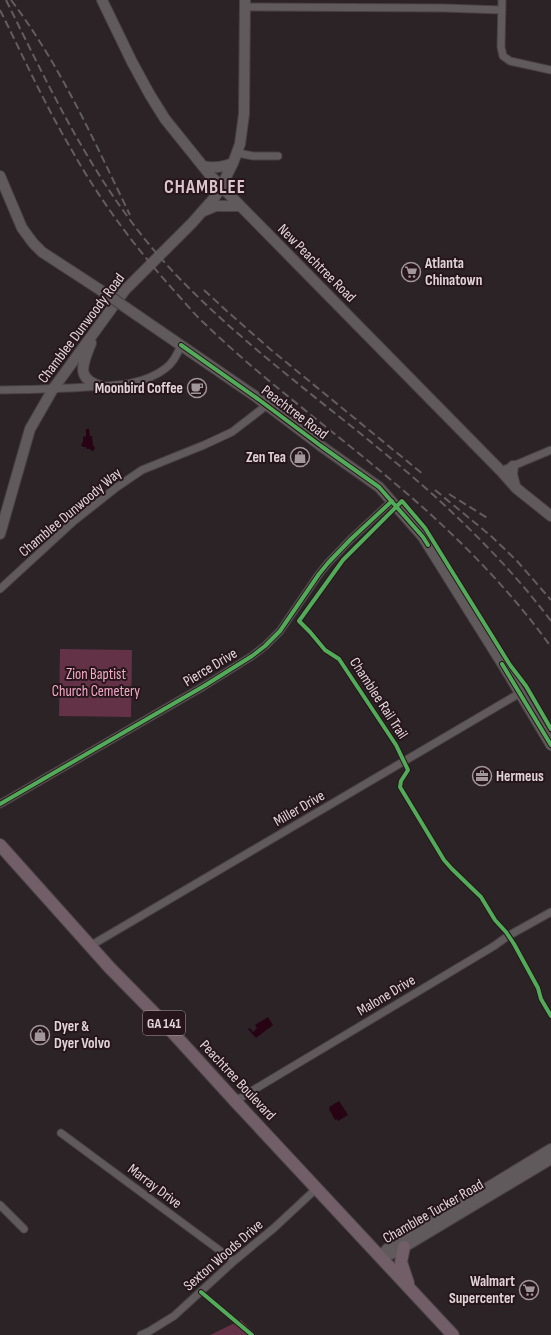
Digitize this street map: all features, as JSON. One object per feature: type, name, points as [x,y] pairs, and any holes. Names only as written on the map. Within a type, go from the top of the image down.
[{"type":"highway","name":"Peachtree Boulevard","points":[[0,845],[90,946],[161,1020],[453,1335]]},
{"type":"highway","points":[[404,1248],[401,1262],[411,1290]]},
{"type":"street","name":"New Peachtree Road","points":[[102,0],[132,62],[165,119],[221,187],[502,472],[516,488],[551,516]]},
{"type":"street","points":[[502,0],[503,56],[510,61],[551,70]]},
{"type":"street","points":[[245,3],[502,10]]},
{"type":"street","name":"Chamblee Dunwoody Road","points":[[0,534],[30,429],[53,390],[125,290],[203,212],[221,187],[234,163],[243,130],[245,3]]},
{"type":"street","points":[[237,153],[253,156],[278,156]]},
{"type":"street","points":[[203,166],[212,168],[234,163]]},
{"type":"street","name":"Peachtree Road","points":[[0,176],[22,228],[42,252],[181,345],[380,487],[423,537],[520,693],[551,746]]},
{"type":"street","points":[[203,212],[216,206],[240,206]]},
{"type":"street","points":[[97,328],[84,363],[84,371],[86,379],[89,382],[103,387]]},
{"type":"street","points":[[0,390],[53,390],[103,387],[136,382],[159,372],[171,363],[177,356],[181,345]]},
{"type":"street","name":"Chamblee Dunwoody Way","points":[[0,589],[74,521],[117,487],[142,470],[232,432],[267,405]]},
{"type":"street","points":[[502,472],[551,450]]},
{"type":"street","points":[[513,466],[512,474],[516,488]]},
{"type":"street","name":"Pierce Drive","points":[[0,804],[204,686],[252,656],[265,646],[280,631],[328,563],[351,539],[392,501]]},
{"type":"street","name":"Miller Drive","points":[[90,946],[520,693]]},
{"type":"street","name":"Malone Drive","points":[[235,1101],[494,946],[508,936],[551,912]]},
{"type":"street","name":"Marray Drive","points":[[61,1132],[234,1261]]},
{"type":"street","name":"Chamblee Tucker Road","points":[[380,1257],[388,1248],[551,1149]]},
{"type":"street","name":"Chamblee Tucker Road","points":[[380,1257],[404,1248],[551,1159]]},
{"type":"street","name":"Sexton Woods Drive","points":[[141,1335],[174,1316],[317,1188]]},
{"type":"street","points":[[0,1205],[24,1229]]},
{"type":"green space","name":"Zion Baptist Church Cemetery","points":[[60,649],[132,650],[131,717],[59,716]]},
{"type":"green space","points":[[241,1320],[256,1335],[210,1335]]},
{"type":"shaded area","points":[[86,429],[89,429],[90,436],[92,436],[93,445],[95,448],[93,451],[81,445],[83,442],[83,437],[86,436]]},
{"type":"shaded area","points":[[268,1017],[273,1025],[256,1038],[248,1029],[250,1028],[253,1032],[257,1028],[255,1025]]},
{"type":"shaded area","points":[[339,1101],[348,1115],[338,1121],[337,1119],[335,1120],[329,1107]]},
{"type":"railway","points":[[6,0],[45,79],[87,155],[110,191],[162,260],[222,320],[410,474],[440,501],[498,558],[551,621]]},
{"type":"railway","points":[[11,0],[46,51],[76,104],[130,215]]},
{"type":"railway","points":[[0,10],[51,114],[94,187],[134,243],[163,278],[197,317],[227,345],[418,503],[459,541],[499,582],[535,625],[551,647]]},
{"type":"railway","points":[[204,290],[270,349],[424,475]]},
{"type":"railway","points":[[435,490],[491,536],[517,561],[551,600]]},
{"type":"railway","points":[[449,494],[489,519]]},
{"type":"cycle path","points":[[181,345],[379,487],[423,537],[428,545]]},
{"type":"cycle path","points":[[0,804],[204,686],[252,656],[265,646],[280,631],[328,563],[351,539],[392,501]]},
{"type":"cycle path","name":"Chamblee Rail Trail","points":[[551,729],[526,686],[510,665],[425,528],[402,501],[343,560],[299,621],[325,650],[339,659],[396,745],[408,770],[401,781],[400,787],[444,860],[481,897],[495,920],[514,944],[538,988],[541,999],[551,1016]]},
{"type":"cycle path","points":[[502,664],[551,745]]},
{"type":"cycle path","points":[[201,1292],[252,1335]]},
{"type":"place","name":"Atlanta Chinatown","points":[[411,272]]},
{"type":"place","name":"Moonbird Coffee","points":[[197,388]]},
{"type":"place","name":"Zen Tea","points":[[300,457]]},
{"type":"place","name":"Hermeus","points":[[482,776]]},
{"type":"place","name":"Dyer & Dyer Volvo","points":[[40,1035]]},
{"type":"place","name":"Walmart Supercenter","points":[[529,1290]]},
{"type":"district","name":"CHAMBLEE","points":[[205,186]]}]
